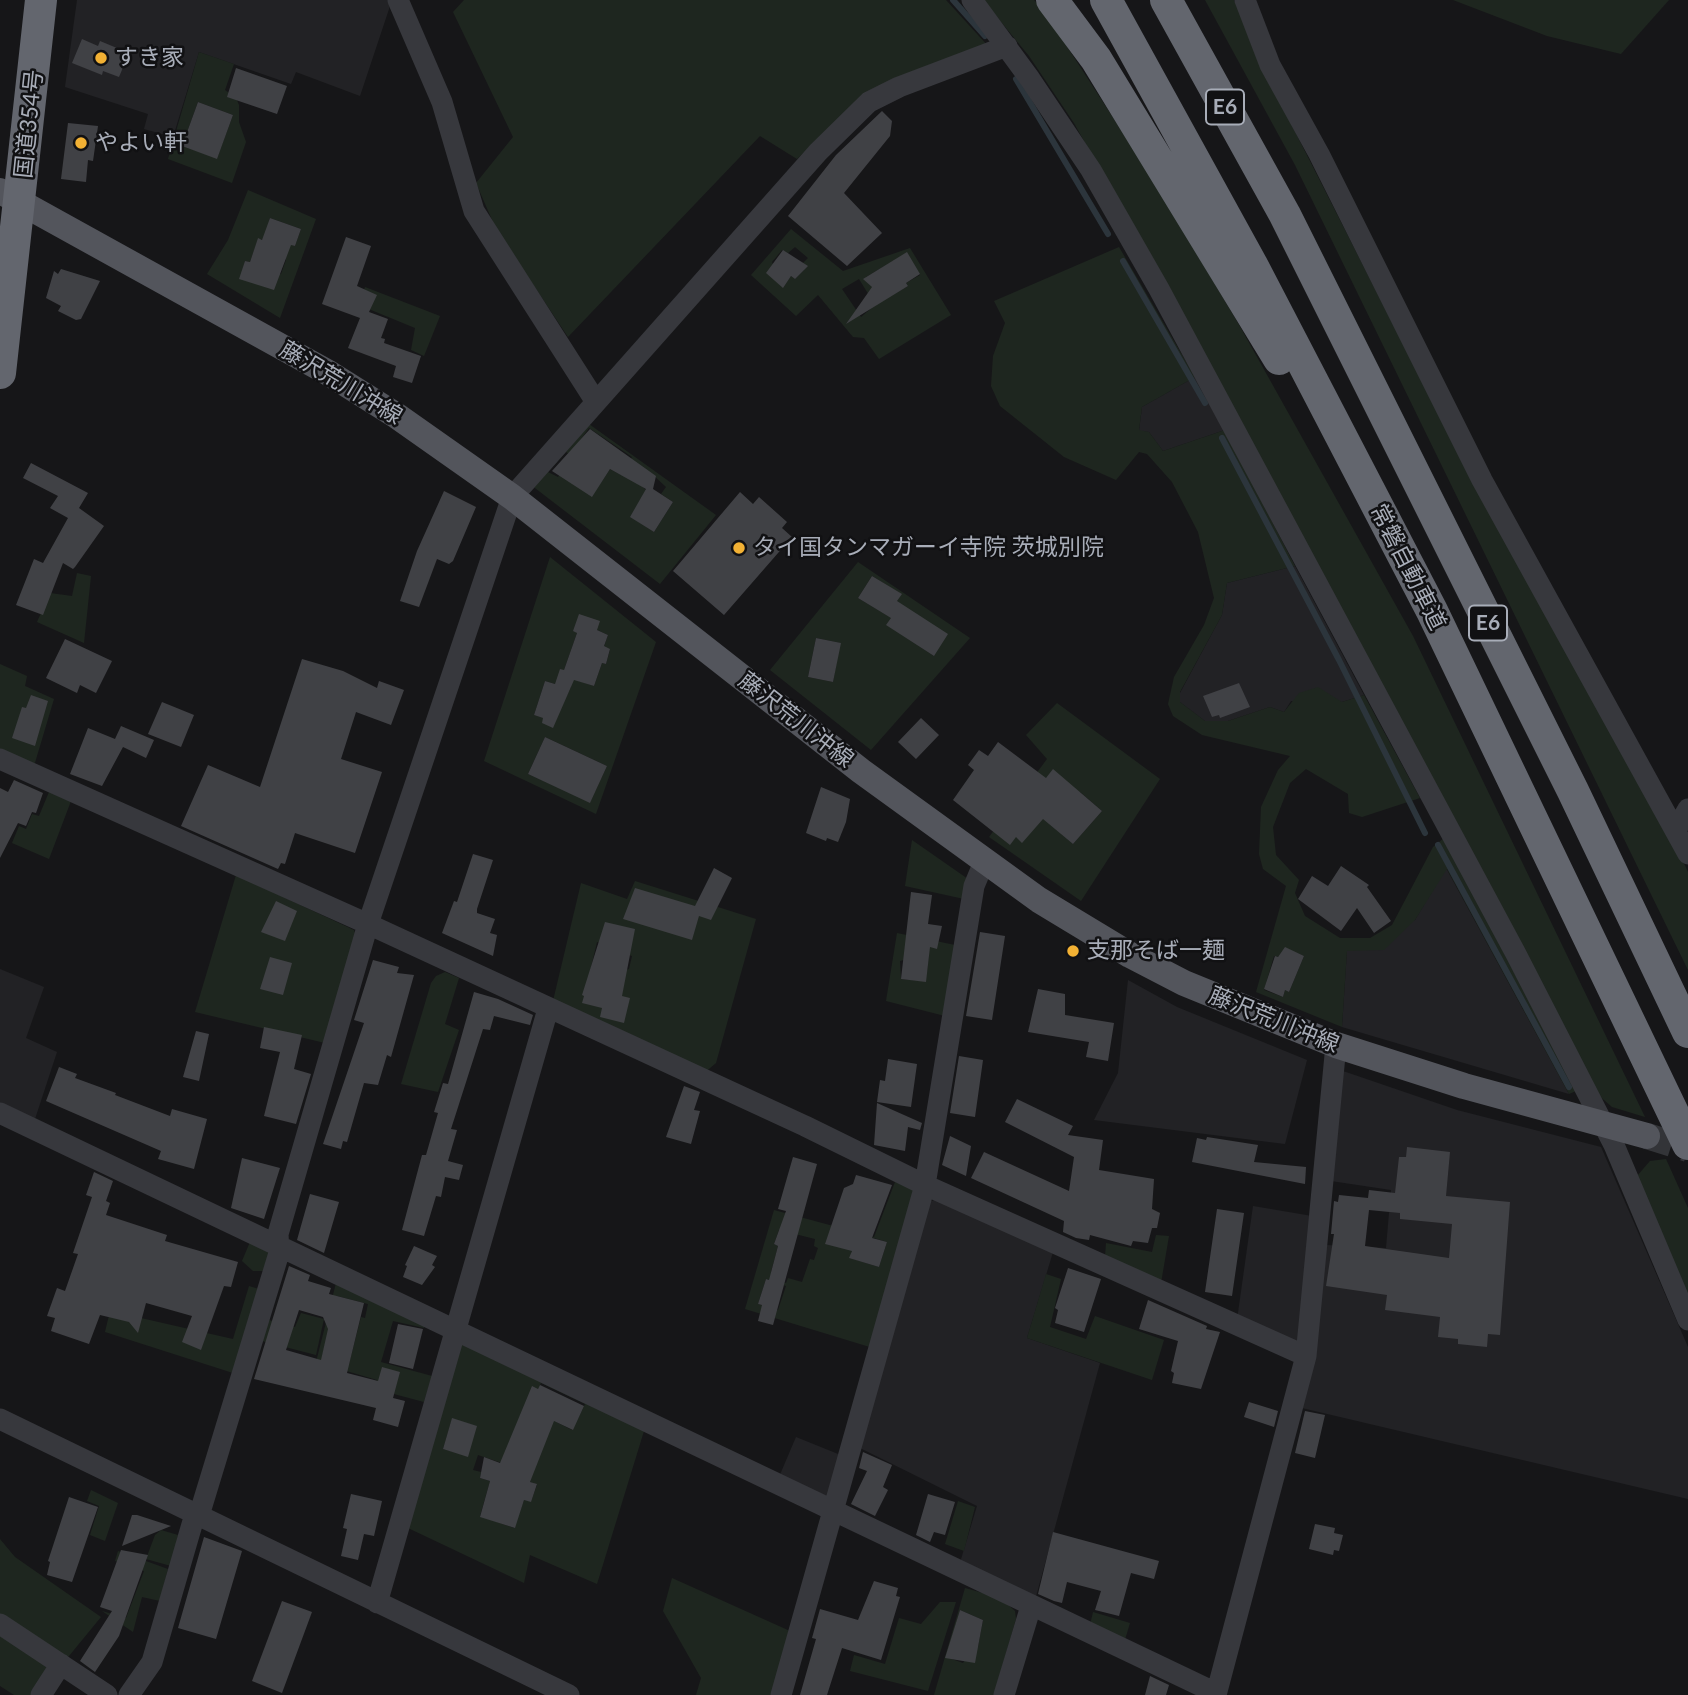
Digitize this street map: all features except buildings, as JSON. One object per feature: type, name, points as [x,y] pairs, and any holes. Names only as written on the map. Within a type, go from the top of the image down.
[{"type":"highway","name":"国道354号","points":[[0,373],[10,197],[41,0]]},
{"type":"highway","points":[[1052,0],[1103,71],[1432,611]]},
{"type":"highway","name":"常磐自動車道","points":[[1106,0],[1252,265],[1432,611],[1688,1144]]},
{"type":"highway","name":"常磐自動車道","points":[[1166,0],[1285,215],[1573,791],[1688,1032]]},
{"type":"highway","points":[[1188,0],[1285,215]]},
{"type":"main road","name":"藤沢荒川沖線","points":[[10,197],[327,372],[407,422],[512,497],[860,771],[984,862],[1082,927],[1161,972],[1242,1009],[1336,1045],[1464,1086],[1647,1136]]},
{"type":"street","points":[[398,0],[442,102],[474,211],[596,402]]},
{"type":"street","points":[[972,0],[1007,46],[1091,170],[1159,289],[1517,954],[1603,1125],[1688,1320]]},
{"type":"street","points":[[1245,0],[1270,65],[1319,154],[1482,480],[1688,854]]},
{"type":"street","points":[[129,1695],[152,1662],[279,1253],[278,1244],[368,924],[512,497],[818,152],[869,102],[899,87],[1007,46]]},
{"type":"street","points":[[0,759],[368,924],[805,1126],[925,1185],[1306,1356]]},
{"type":"street","points":[[1676,830],[1688,809]]},
{"type":"street","points":[[781,1695],[925,1185],[974,886],[984,862]]},
{"type":"street","points":[[377,1603],[548,1009]]},
{"type":"street","points":[[0,1113],[1216,1694],[1306,1356],[1336,1045]]},
{"type":"street","points":[[0,1419],[569,1695]]},
{"type":"street","points":[[1004,1695],[1031,1606]]},
{"type":"street","points":[[0,1624],[107,1695]]},
{"type":"street","points":[[41,1695],[61,1664]]},
{"type":"shaded area","points":[[77,0],[388,0],[390,6],[360,96],[296,72],[291,84],[199,52],[173,137],[144,129],[148,114],[65,87]]},
{"type":"shaded area","points":[[464,0],[946,0],[988,46],[865,94],[797,159],[760,136],[568,337],[496,229],[476,183],[513,137],[453,12]]},
{"type":"shaded area","points":[[983,0],[1034,0],[1042,8],[1147,170],[1238,323],[1413,636],[1645,1117],[1612,1107],[1596,1093],[1280,495],[1074,123],[1029,56]]},
{"type":"shaded area","points":[[1205,0],[1234,0],[1259,61],[1482,499],[1682,859],[1688,872],[1688,970],[1295,165]]},
{"type":"shaded area","points":[[1453,0],[1669,0],[1621,54],[1547,36]]},
{"type":"shaded area","points":[[199,52],[234,64],[225,90],[236,98],[239,105],[239,122],[246,142],[232,183],[168,159]],"holes":[[[198,102],[233,115],[217,158],[182,146]]]},
{"type":"shaded area","points":[[248,190],[316,219],[280,318],[207,274],[228,240]],"holes":[[[270,218],[301,229],[295,246],[273,238],[286,260],[281,274],[240,279],[245,261],[250,262],[258,239],[265,240]]]},
{"type":"shaded area","points":[[791,229],[843,271],[910,248],[951,315],[879,359],[864,338],[853,337],[818,295],[796,316],[751,275]],"holes":[[[795,247],[808,258],[800,266],[804,270],[795,279],[791,276],[783,287],[772,262],[782,250],[788,253]],[[907,253],[920,275],[906,283],[908,286],[882,301],[866,277]],[[859,279],[875,305],[861,317],[842,289]]]},
{"type":"shaded area","points":[[1119,247],[1195,377],[1142,407],[1139,430],[1149,432],[1163,451],[1225,430],[1295,566],[1227,583],[1222,615],[1180,692],[1180,702],[1205,721],[1228,721],[1270,707],[1284,712],[1299,693],[1318,687],[1342,702],[1364,695],[1420,798],[1362,817],[1349,813],[1348,794],[1306,769],[1290,783],[1273,827],[1276,855],[1299,880],[1295,893],[1305,916],[1340,938],[1370,938],[1392,925],[1433,847],[1444,838],[1576,1091],[1569,1094],[1447,869],[1415,920],[1384,950],[1347,951],[1342,1027],[1256,992],[1286,886],[1263,869],[1259,854],[1261,807],[1278,770],[1290,756],[1202,735],[1173,716],[1168,704],[1174,677],[1204,625],[1214,598],[1198,532],[1172,482],[1147,454],[1139,452],[1116,480],[1064,457],[1000,406],[991,386],[993,356],[1005,323],[994,301]],"holes":[[[1285,948],[1304,956],[1289,992],[1285,990],[1283,997],[1264,990],[1274,956],[1278,957]]]},
{"type":"shaded area","points":[[365,287],[440,316],[424,356],[411,350],[415,328],[359,305]]},
{"type":"shaded area","points":[[1195,377],[1225,430],[1163,451],[1149,432],[1139,431],[1142,407]]},
{"type":"shaded area","points":[[589,424],[716,515],[660,584],[531,485]],"holes":[[[589,428],[632,457],[621,475],[610,469],[592,496],[560,474],[558,477],[548,472],[566,452],[577,459],[579,442]],[[651,473],[666,487],[661,494],[673,502],[654,532],[631,517],[646,490],[642,486]]]},
{"type":"shaded area","points":[[550,557],[656,642],[596,814],[484,761]],"holes":[[[573,630],[597,630],[608,635],[604,646],[610,650],[606,664],[602,663],[594,686],[567,677],[571,687],[554,721],[534,715],[545,681],[555,684],[564,670],[577,633]],[[545,737],[607,766],[590,802],[528,774]]]},
{"type":"shaded area","points":[[858,562],[970,638],[871,750],[770,670]],"holes":[[[872,576],[901,594],[888,616],[858,598]],[[900,604],[934,656],[887,625]],[[816,638],[840,643],[833,682],[808,677]]]},
{"type":"shaded area","points":[[1295,566],[1364,695],[1342,702],[1291,701],[1284,712],[1270,707],[1228,721],[1205,721],[1180,702],[1180,693],[1222,615],[1227,583]]},
{"type":"shaded area","points":[[77,573],[91,576],[84,643],[37,622],[50,593],[72,596]]},
{"type":"shaded area","points":[[0,664],[27,676],[25,686],[54,699],[34,766],[0,749]]},
{"type":"shaded area","points":[[1057,703],[1160,779],[1081,901],[989,837],[1047,759],[1026,735]],"holes":[[[1080,792],[1102,811],[1073,844],[1051,825]]]},
{"type":"shaded area","points":[[49,792],[71,801],[49,859],[12,843],[19,826],[26,829],[32,814],[39,816]]},
{"type":"shaded area","points":[[912,840],[968,879],[964,899],[905,886]]},
{"type":"shaded area","points":[[1446,868],[1569,1094],[1342,1027],[1347,950],[1415,920]]},
{"type":"shaded area","points":[[236,875],[354,930],[356,937],[325,1043],[195,1012]]},
{"type":"shaded area","points":[[635,881],[756,919],[716,1063],[703,1074],[553,1001],[581,883],[627,899]],"holes":[[[597,942],[627,949],[626,954],[632,956],[629,969],[588,980]]]},
{"type":"shaded area","points":[[897,933],[955,945],[945,1016],[886,1001]],"holes":[[[929,953],[927,972],[921,981],[901,979],[900,961]]]},
{"type":"shaded area","points":[[0,969],[44,987],[26,1038],[57,1052],[35,1119],[0,1103]]},
{"type":"shaded area","points":[[445,972],[459,978],[445,1024],[459,1030],[438,1092],[401,1084],[431,983],[436,976]]},
{"type":"shaded area","points":[[1128,980],[1177,1007],[1307,1060],[1285,1144],[1094,1120],[1118,1073]]},
{"type":"shaded area","points":[[1343,1071],[1457,1110],[1601,1147],[1688,1347],[1688,1499],[1302,1408],[1326,1245],[1386,1248],[1391,1190],[1331,1181]]},
{"type":"shaded area","points":[[1666,1159],[1688,1208],[1688,1299],[1637,1176],[1650,1161]]},
{"type":"shaded area","points":[[895,1182],[914,1189],[873,1348],[745,1309],[774,1210],[874,1237]],"holes":[[[779,1230],[815,1239],[814,1246],[818,1248],[814,1260],[810,1259],[802,1282],[788,1278],[786,1283],[777,1280],[771,1272],[778,1246],[774,1244]],[[857,1233],[887,1242],[879,1267],[850,1258]],[[766,1279],[786,1286],[778,1310],[758,1304]]]},
{"type":"shaded area","points":[[937,1199],[1053,1252],[1027,1338],[1100,1363],[1035,1600],[959,1566],[977,1506],[860,1448],[929,1202]]},
{"type":"shaded area","points":[[1253,1206],[1312,1216],[1300,1339],[1294,1343],[1237,1320]]},
{"type":"shaded area","points":[[1156,1235],[1169,1236],[1161,1283],[1105,1257],[1106,1243],[1152,1252]]},
{"type":"shaded area","points":[[250,1242],[271,1254],[264,1271],[253,1271],[242,1261]]},
{"type":"shaded area","points":[[1046,1274],[1061,1279],[1050,1327],[1086,1339],[1095,1316],[1164,1340],[1152,1380],[1027,1338]]},
{"type":"shaded area","points":[[336,1283],[426,1323],[424,1328],[393,1321],[381,1362],[432,1376],[424,1402],[375,1389],[377,1380],[316,1362]],"holes":[[[337,1296],[368,1304],[365,1318],[361,1317],[349,1364],[322,1357]]]},
{"type":"shaded area","points":[[249,1286],[259,1289],[233,1373],[105,1332],[110,1311],[233,1339]]},
{"type":"shaded area","points":[[301,1313],[324,1319],[316,1355],[258,1340],[265,1319],[295,1327]]},
{"type":"shaded area","points":[[457,1339],[644,1431],[597,1584],[530,1555],[524,1583],[408,1528]],"holes":[[[541,1383],[585,1404],[572,1430],[529,1408]],[[452,1419],[476,1426],[467,1456],[443,1449]],[[478,1455],[532,1473],[530,1482],[537,1485],[531,1501],[524,1500],[514,1528],[480,1516],[490,1481],[480,1478],[481,1472],[473,1470]]]},
{"type":"shaded area","points":[[796,1437],[843,1456],[832,1498],[779,1477]]},
{"type":"shaded area","points":[[91,1490],[118,1503],[105,1541],[90,1535],[99,1506],[87,1501]]},
{"type":"shaded area","points":[[958,1501],[975,1507],[964,1551],[945,1544]]},
{"type":"shaded area","points":[[161,1530],[178,1535],[171,1566],[146,1559],[155,1535]]},
{"type":"shaded area","points":[[0,1539],[15,1557],[101,1617],[37,1695],[14,1695],[0,1686]]},
{"type":"shaded area","points":[[118,1551],[168,1569],[160,1601],[142,1597],[133,1632],[102,1611],[126,1618],[144,1571],[115,1561]]},
{"type":"shaded area","points":[[672,1578],[790,1631],[774,1695],[696,1695],[701,1678],[663,1611]]},
{"type":"shaded area","points":[[965,1588],[1001,1598],[1015,1611],[1016,1619],[994,1695],[934,1695]],"holes":[[[960,1610],[983,1620],[978,1647],[975,1646],[963,1663],[946,1657]]]},
{"type":"shaded area","points":[[940,1602],[956,1602],[928,1691],[850,1671],[854,1655],[885,1664],[899,1618],[921,1624]]},
{"type":"shaded area","points":[[1093,1612],[1130,1623],[1124,1643],[1090,1625]]},
{"type":"waterway","points":[[953,0],[985,36]]},
{"type":"waterway","points":[[1016,79],[1108,234]]},
{"type":"waterway","points":[[1123,261],[1205,403]]},
{"type":"waterway","points":[[1222,438],[1339,660],[1425,833]]},
{"type":"waterway","points":[[1438,845],[1569,1087]]},
{"type":"tunnel","points":[[1647,1136],[1688,1149]]},
{"type":"place","name":"すき家","points":[[101,58]]},
{"type":"place","name":"やよい軒","points":[[81,143]]},
{"type":"place","name":"タイ国タンマガーイ寺院 茨城別院","points":[[739,548]]},
{"type":"place","name":"支那そば一麺","points":[[1073,951]]}]
